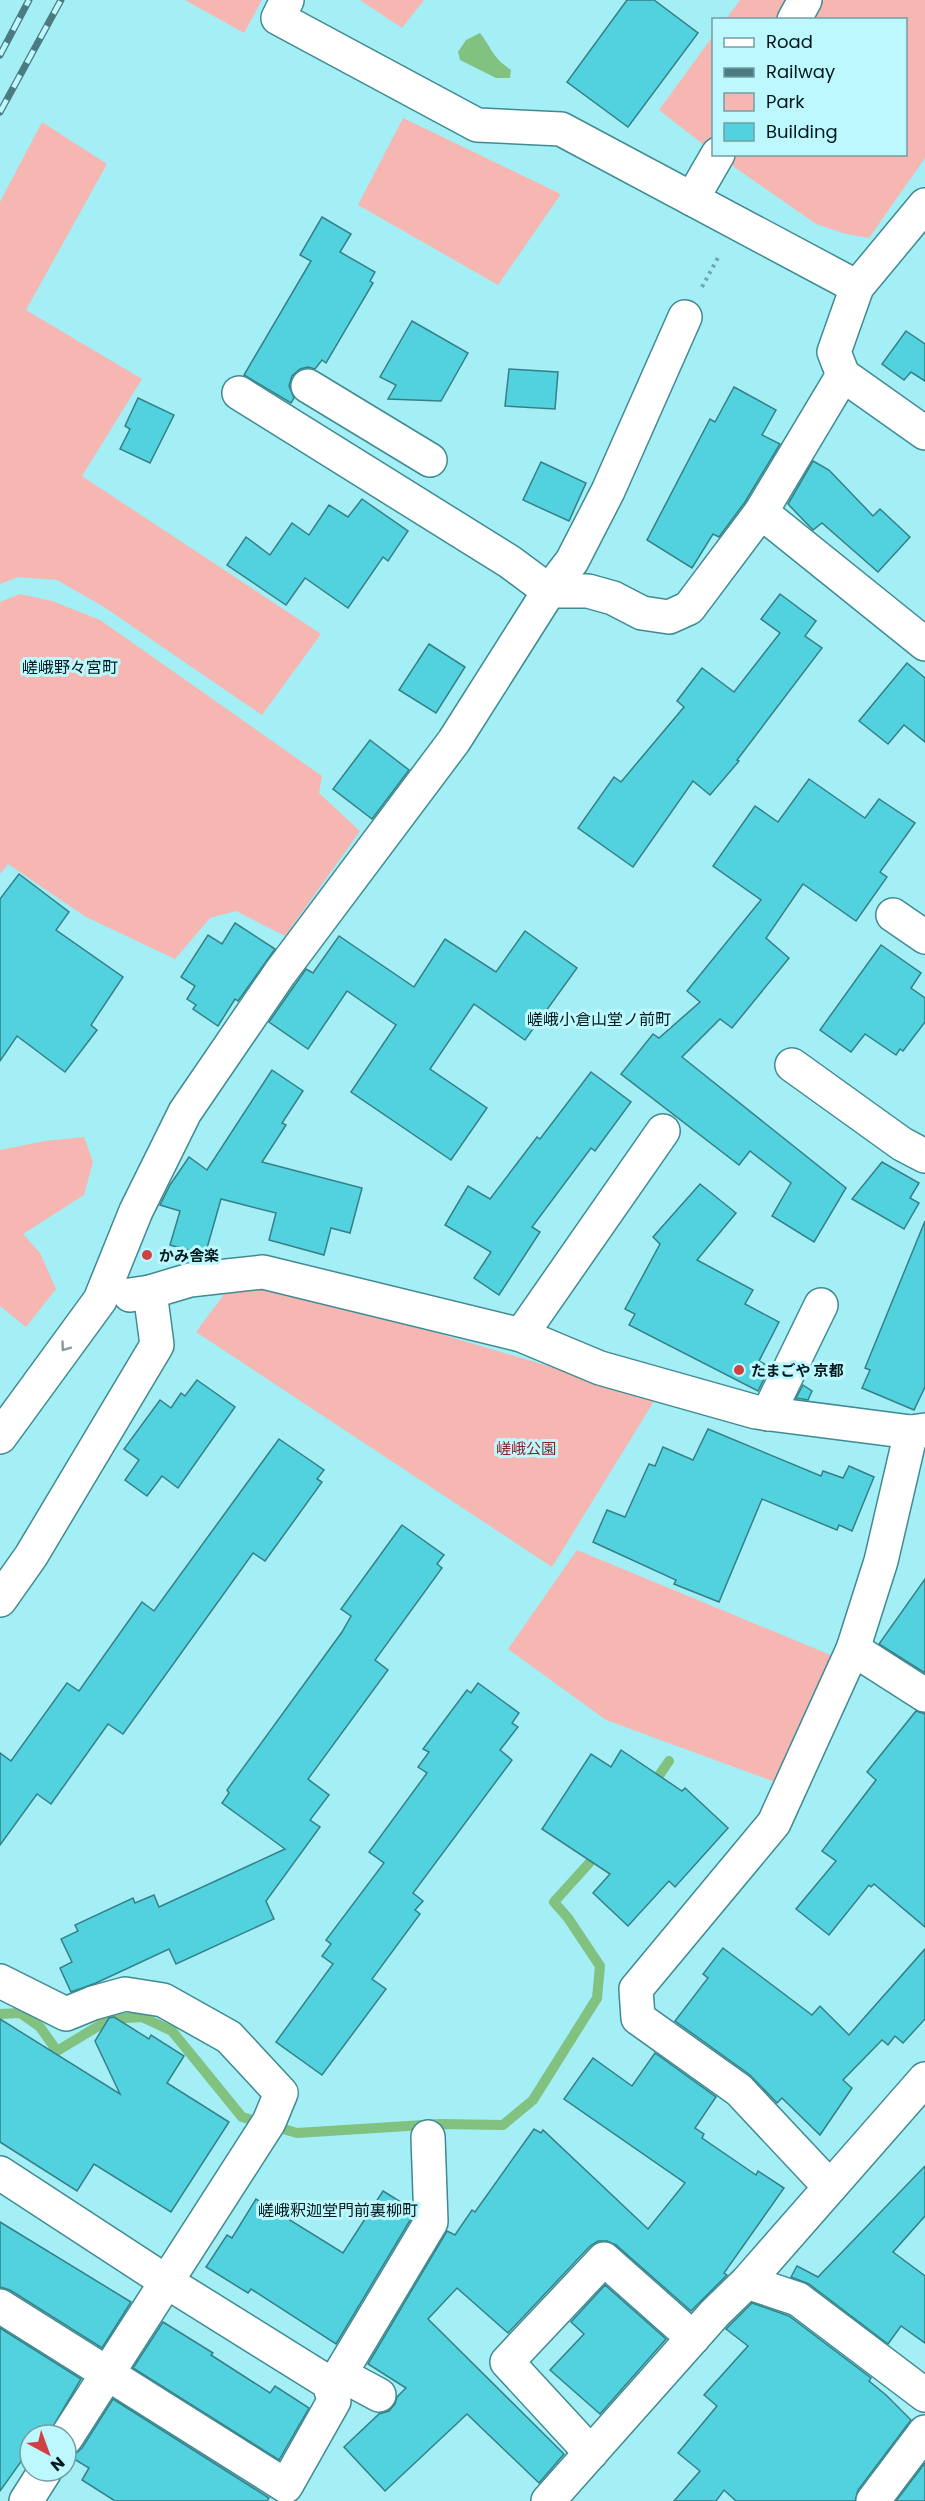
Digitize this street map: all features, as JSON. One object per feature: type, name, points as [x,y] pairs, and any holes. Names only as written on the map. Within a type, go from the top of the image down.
[{"type":"street","points":[[286,0],[278,18],[477,125],[561,129],[857,287]]},
{"type":"street","points":[[795,18],[805,0]]},
{"type":"street","points":[[692,199],[717,156]]},
{"type":"street","points":[[925,205],[857,287],[834,352],[843,375],[925,434]]},
{"type":"street","points":[[0,1437],[93,1299],[185,1112],[280,973],[454,741],[549,591],[572,561],[608,491],[685,317]]},
{"type":"street","points":[[239,393],[510,562],[549,591],[588,591],[613,598],[642,613],[669,617],[689,608],[762,512],[843,375]]},
{"type":"street","points":[[308,386],[430,459]]},
{"type":"street","points":[[762,512],[869,601],[925,644]]},
{"type":"street","points":[[893,915],[925,937]]},
{"type":"street","points":[[792,1065],[902,1144],[925,1156]]},
{"type":"street","points":[[521,1335],[663,1131]]},
{"type":"street","points":[[93,1299],[150,1292],[190,1280],[263,1272],[521,1335],[600,1368],[768,1414],[918,1431],[853,1649],[774,1823],[636,1989],[638,2018],[739,2090],[831,2187]]},
{"type":"street","points":[[0,1599],[31,1556],[157,1345],[150,1292]]},
{"type":"street","points":[[768,1414],[820,1305]]},
{"type":"street","points":[[853,1649],[925,1695]]},
{"type":"street","points":[[0,1981],[66,2014],[125,1994],[163,2000],[229,2037],[281,2093],[269,2122],[76,2423]]},
{"type":"street","points":[[548,2501],[693,2338],[747,2282],[925,2079]]},
{"type":"street","points":[[0,2306],[286,2486],[334,2401],[335,2378],[431,2222],[428,2137]]},
{"type":"street","points":[[0,2173],[166,2282],[335,2378],[379,2395]]},
{"type":"street","points":[[591,2453],[507,2362],[604,2259],[693,2338]]},
{"type":"street","points":[[747,2282],[798,2300],[925,2395]]},
{"type":"street","points":[[873,2501],[925,2432]]},
{"type":"street","points":[[26,2501],[37,2483]]},
{"type":"path","points":[[685,317],[738,222]]},
{"type":"green space","points":[[185,0],[262,0],[244,33]]},
{"type":"green space","points":[[360,0],[424,0],[402,28]]},
{"type":"green space","points":[[740,0],[925,0],[925,158],[869,238],[846,234],[816,224],[718,156],[907,156],[907,18],[727,18]]},
{"type":"green space","points":[[712,37],[712,151],[659,110]]},
{"type":"green space","points":[[403,118],[561,194],[498,285],[358,205]]},
{"type":"green space","points":[[42,122],[107,164],[26,310],[142,379],[82,476],[321,634],[262,715],[104,607],[57,580],[18,577],[0,584],[0,202]]},
{"type":"green space","points":[[20,594],[52,601],[100,620],[322,776],[319,793],[360,831],[285,936],[236,911],[210,918],[175,959],[86,917],[8,864],[0,874],[0,602]]},
{"type":"green space","points":[[84,1137],[93,1162],[84,1195],[23,1234],[40,1253],[56,1289],[26,1327],[0,1306],[0,1150],[45,1141]]},
{"type":"green space","name":"嵯峨公園","points":[[262,1281],[656,1398],[552,1567],[196,1332],[228,1289]]},
{"type":"green space","points":[[577,1550],[833,1656],[775,1782],[606,1720],[508,1649]]},
{"type":"shaded area","points":[[480,33],[496,57],[511,70],[510,78],[496,78],[460,60],[458,52],[466,40]]},
{"type":"building","points":[[627,0],[654,0],[698,33],[628,127],[567,82]]},
{"type":"building","points":[[322,217],[351,234],[340,252],[375,272],[370,281],[373,283],[326,363],[322,360],[315,369],[308,367],[300,369],[292,376],[289,386],[294,398],[291,403],[244,375],[311,261],[300,255]]},
{"type":"building","points":[[412,321],[468,353],[441,401],[388,399],[396,385],[380,377]]},
{"type":"building","points":[[906,331],[925,344],[925,381],[911,372],[904,380],[882,364]]},
{"type":"building","points":[[509,369],[558,372],[555,409],[505,406]]},
{"type":"building","points":[[734,387],[776,410],[762,435],[780,444],[745,502],[719,537],[713,534],[692,568],[647,540],[710,419],[715,422]]},
{"type":"building","points":[[138,398],[174,415],[150,463],[120,449],[130,429],[125,426]]},
{"type":"building","points":[[813,461],[829,470],[873,516],[880,509],[910,537],[878,572],[822,523],[813,530],[788,504]]},
{"type":"building","points":[[541,462],[586,483],[569,521],[523,500]]},
{"type":"building","points":[[362,499],[408,531],[388,561],[383,557],[348,608],[305,578],[286,605],[227,565],[246,537],[270,555],[292,523],[309,535],[329,505],[348,517]]},
{"type":"building","points":[[780,594],[816,621],[805,636],[822,648],[737,760],[739,761],[710,795],[693,781],[633,867],[578,828],[614,777],[621,782],[684,707],[677,701],[702,668],[734,692],[780,633],[761,619]]},
{"type":"building","points":[[429,644],[465,667],[436,713],[399,690]]},
{"type":"building","points":[[907,663],[925,678],[925,742],[904,725],[888,744],[859,721]]},
{"type":"building","points":[[370,740],[409,770],[372,819],[333,789]]},
{"type":"building","points":[[809,779],[865,818],[879,799],[915,823],[880,872],[887,877],[856,921],[803,884],[766,938],[789,958],[732,1028],[720,1019],[682,1057],[846,1188],[814,1242],[772,1216],[791,1183],[750,1151],[739,1165],[621,1074],[653,1034],[659,1038],[700,1002],[687,991],[761,900],[713,866],[755,806],[778,822]]},
{"type":"building","points":[[19,874],[69,912],[56,930],[123,977],[91,1025],[97,1030],[65,1072],[17,1036],[0,1061],[0,899]]},
{"type":"building","points":[[235,923],[275,949],[238,1001],[235,999],[218,1026],[193,1009],[196,1005],[187,999],[195,986],[181,977],[208,935],[222,944]]},
{"type":"building","points":[[525,931],[577,968],[525,1040],[474,1004],[430,1069],[487,1108],[451,1160],[351,1092],[396,1025],[347,991],[308,1049],[269,1022],[306,969],[313,973],[339,936],[414,987],[445,939],[496,972]]},
{"type":"building","points":[[881,945],[921,973],[911,988],[925,998],[925,1022],[903,1051],[900,1049],[896,1055],[865,1034],[851,1052],[820,1030]]},
{"type":"building","points":[[272,1070],[303,1091],[282,1123],[286,1125],[262,1162],[362,1188],[350,1233],[331,1228],[324,1255],[269,1240],[276,1213],[221,1199],[205,1255],[170,1245],[180,1211],[160,1205],[170,1185],[189,1157],[207,1170]]},
{"type":"building","points":[[591,1072],[631,1102],[595,1151],[591,1148],[532,1227],[540,1232],[499,1295],[474,1278],[491,1252],[445,1225],[468,1186],[490,1199],[537,1137],[540,1139]]},
{"type":"building","points":[[882,1162],[919,1183],[910,1198],[919,1203],[904,1229],[852,1199]]},
{"type":"building","points":[[700,1184],[736,1213],[697,1260],[753,1290],[745,1304],[779,1322],[759,1361],[770,1367],[758,1391],[629,1325],[635,1314],[625,1309],[660,1244],[653,1237]]},
{"type":"building","points":[[925,1221],[925,1387],[914,1410],[862,1388],[870,1370],[865,1368]]},
{"type":"building","points":[[197,1380],[235,1407],[178,1488],[162,1476],[147,1496],[125,1480],[139,1460],[124,1449],[160,1400],[171,1408],[181,1393],[185,1396]]},
{"type":"building","points":[[803,1385],[812,1391],[808,1400],[796,1398]]},
{"type":"building","points":[[708,1429],[821,1476],[823,1471],[843,1478],[849,1466],[874,1477],[852,1531],[839,1525],[837,1530],[762,1499],[719,1602],[674,1584],[676,1580],[593,1542],[607,1510],[625,1517],[649,1464],[655,1466],[663,1447],[693,1460]]},
{"type":"building","points":[[279,1439],[324,1470],[317,1479],[322,1482],[265,1561],[253,1553],[123,1734],[108,1724],[51,1804],[37,1794],[0,1845],[0,1753],[11,1761],[67,1683],[79,1691],[142,1602],[154,1611]]},
{"type":"building","points":[[402,1525],[444,1555],[437,1564],[442,1568],[375,1660],[388,1670],[308,1779],[329,1795],[310,1820],[320,1827],[266,1901],[274,1919],[176,1964],[169,1949],[96,1983],[71,1992],[60,1968],[72,1962],[61,1939],[78,1931],[75,1925],[133,1898],[135,1903],[154,1895],[159,1907],[285,1849],[222,1803],[229,1793],[227,1790],[342,1632],[351,1616],[341,1609]]},
{"type":"building","points":[[925,1579],[925,1673],[879,1644]]},
{"type":"building","points":[[478,1683],[519,1713],[512,1723],[518,1727],[500,1750],[512,1760],[413,1893],[423,1901],[415,1910],[420,1914],[372,1979],[386,1989],[322,2075],[276,2042],[333,1964],[322,1956],[331,1944],[326,1940],[384,1863],[369,1852],[427,1773],[418,1767],[429,1752],[423,1749],[467,1690],[471,1693]]},
{"type":"building","points":[[916,1711],[925,1714],[925,1927],[874,1884],[871,1887],[869,1885],[829,1935],[796,1909],[836,1861],[822,1851],[876,1780],[867,1772]]},
{"type":"building","points":[[621,1750],[682,1791],[685,1788],[728,1828],[675,1887],[669,1881],[628,1926],[593,1893],[610,1874],[542,1829],[591,1754],[611,1767]]},
{"type":"building","points":[[723,1948],[812,2015],[820,2006],[849,2035],[925,1949],[925,2019],[903,2043],[895,2036],[888,2045],[882,2040],[843,2080],[852,2088],[820,2135],[782,2098],[777,2103],[750,2075],[675,2021],[708,1978],[703,1974]]},
{"type":"building","points":[[114,2017],[149,2039],[151,2035],[184,2056],[167,2083],[229,2122],[171,2212],[94,2164],[77,2191],[0,2142],[0,2019],[120,2094],[95,2041],[109,2018]]},
{"type":"building","points":[[655,2053],[716,2097],[695,2128],[704,2134],[702,2138],[756,2175],[758,2171],[784,2188],[724,2273],[727,2275],[691,2311],[616,2245],[607,2241],[598,2241],[590,2246],[508,2333],[457,2288],[428,2319],[564,2454],[539,2483],[467,2414],[385,2491],[344,2447],[379,2414],[389,2411],[397,2397],[406,2388],[368,2364],[447,2231],[455,2235],[472,2210],[475,2212],[534,2129],[541,2133],[543,2130],[648,2229],[685,2183],[564,2099],[593,2058],[632,2086]]},
{"type":"building","points":[[925,2166],[925,2216],[893,2252],[925,2276],[925,2343],[901,2326],[888,2344],[809,2284],[791,2277],[797,2266],[818,2277]]},
{"type":"building","points":[[383,2191],[412,2209],[412,2217],[336,2344],[251,2289],[248,2293],[206,2267],[227,2235],[232,2238],[256,2199],[343,2253]]},
{"type":"building","points":[[0,2222],[131,2302],[102,2348],[10,2290],[0,2287]]},
{"type":"building","points":[[605,2285],[666,2339],[600,2414],[550,2370],[584,2334],[571,2322]]},
{"type":"building","points":[[752,2303],[789,2316],[871,2378],[869,2381],[911,2420],[858,2490],[855,2501],[736,2501],[724,2490],[716,2501],[674,2501],[700,2471],[678,2453],[717,2406],[704,2395],[748,2346],[726,2329]]},
{"type":"building","points":[[163,2322],[213,2353],[211,2355],[270,2393],[275,2386],[309,2408],[279,2460],[133,2368]]},
{"type":"building","points":[[0,2328],[81,2379],[55,2423],[18,2423],[18,2466],[0,2491]]},
{"type":"building","points":[[113,2399],[269,2498],[267,2501],[115,2501],[82,2480],[89,2468],[78,2461],[78,2451]]},
{"type":"building","points":[[925,2463],[925,2501],[896,2501]]},
{"type":"waterway","points":[[651,1787],[669,1761]]},
{"type":"waterway","points":[[0,2014],[20,2013],[40,2027],[57,2051],[110,2019],[142,2017],[172,2031],[242,2117],[297,2133],[439,2124],[503,2125],[533,2100],[597,1998],[600,1966],[568,1918],[554,1902],[600,1851]]},
{"type":"railway","points":[[0,55],[29,0]]},
{"type":"railway","points":[[0,112],[61,0]]},
{"type":"place","name":"かみ舎楽","points":[[147,1255]]},
{"type":"place","name":"たまごや 京都","points":[[739,1370]]},
{"type":"district","name":"嵯峨野々宮町","points":[[70,667]]},
{"type":"district","name":"嵯峨小倉山堂ノ前町","points":[[599,1019]]},
{"type":"district","name":"嵯峨釈迦堂門前裏柳町","points":[[338,2210]]}]
